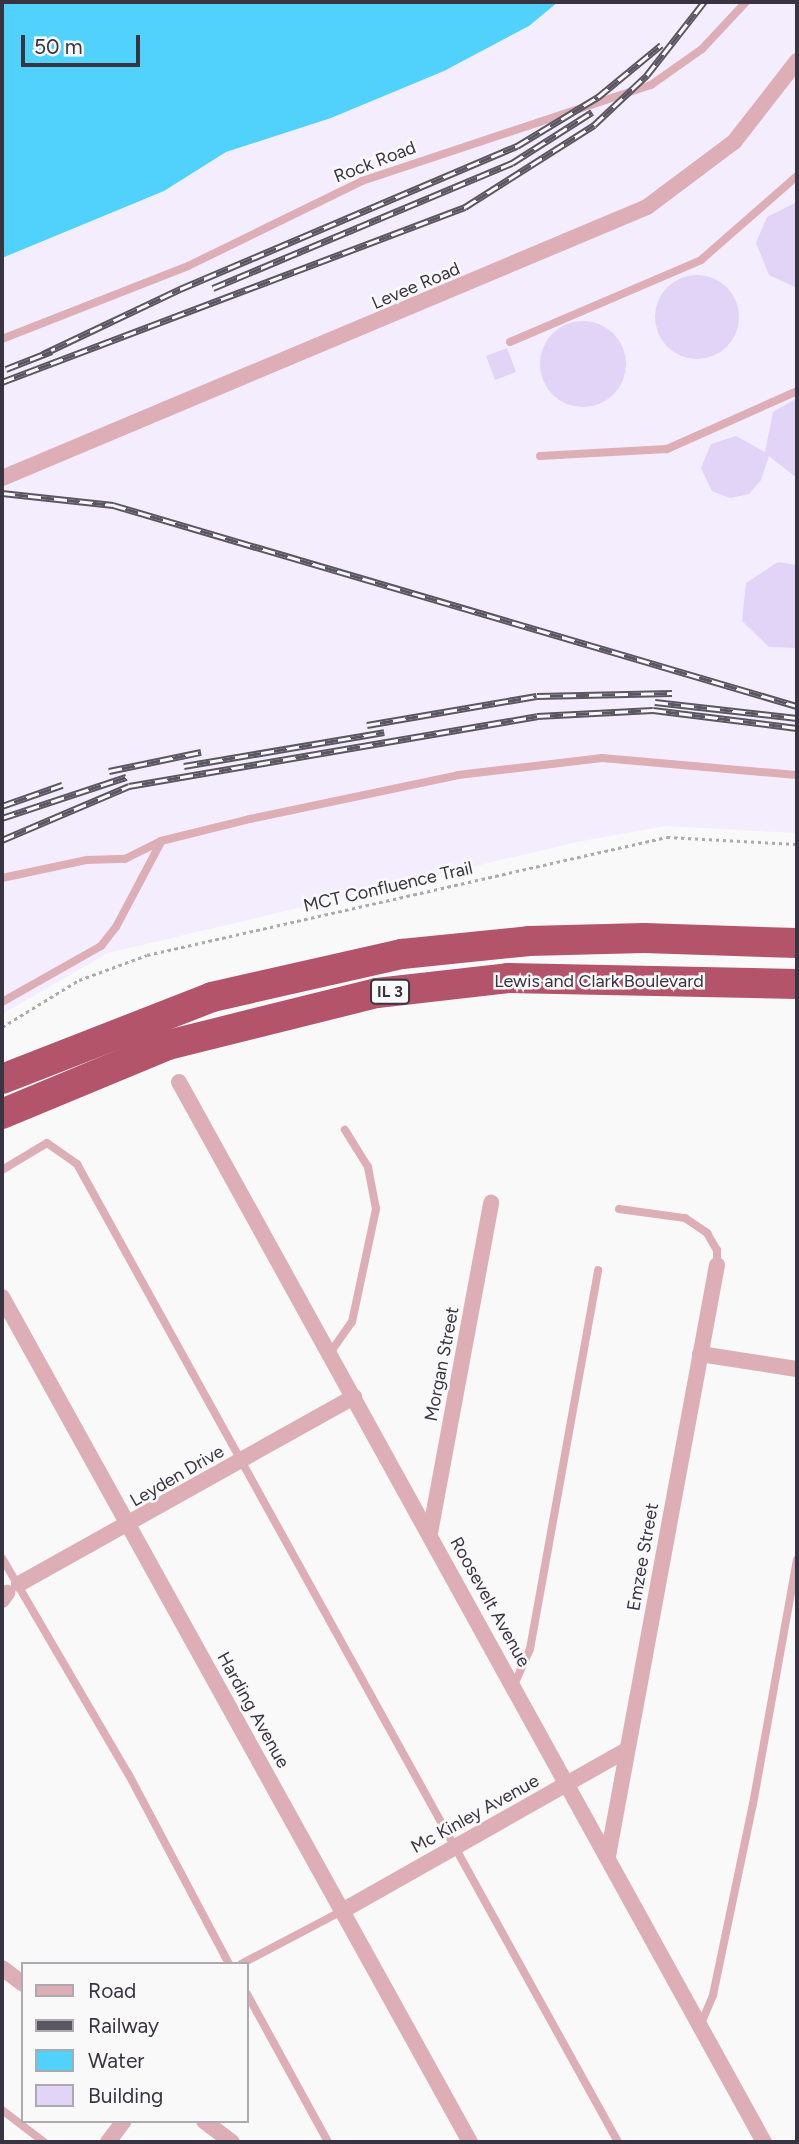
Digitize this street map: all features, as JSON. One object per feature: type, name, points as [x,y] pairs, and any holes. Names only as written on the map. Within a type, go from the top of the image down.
[{"type":"highway","name":"IL 3","points":[[2,1079],[212,997],[402,954],[593,939],[797,943]]},
{"type":"highway","name":"Lewis and Clark Boulevard","points":[[2,1114],[168,1045],[295,1010],[380,993],[508,978],[797,984]]},
{"type":"street","name":"Levee Road","points":[[2,478],[647,207],[734,142],[797,61]]},
{"type":"street","name":"Roosevelt Avenue","points":[[179,1082],[764,2142]]},
{"type":"street","name":"Morgan Street","points":[[430,1533],[491,1203]]},
{"type":"street","name":"Emzee Street","points":[[608,1856],[717,1265]]},
{"type":"street","name":"Harding Avenue","points":[[2,1297],[470,2142]]},
{"type":"street","points":[[701,1354],[797,1369]]},
{"type":"street","name":"Leyden Drive","points":[[9,1592],[73,1550],[128,1526],[354,1397]]},
{"type":"street","name":"Mc Kinley Avenue","points":[[342,1911],[627,1750]]},
{"type":"street","points":[[2,1968],[21,1982]]},
{"type":"street","points":[[107,2142],[122,2123]]},
{"type":"street","points":[[207,2123],[232,2142]]},
{"type":"lane","name":"Rock Road","points":[[2,339],[188,266],[362,181],[651,85],[702,49],[746,2]]},
{"type":"lane","points":[[510,342],[701,260],[797,176]]},
{"type":"lane","points":[[540,456],[667,449],[797,391]]},
{"type":"lane","points":[[2,878],[88,860],[125,859],[161,841],[458,775],[601,758],[797,775]]},
{"type":"lane","points":[[2,1002],[101,946],[116,927],[161,841]]},
{"type":"lane","points":[[330,1353],[352,1321],[376,1209],[371,1176],[345,1130]]},
{"type":"lane","points":[[2,1170],[47,1143],[72,1156],[453,1849],[618,2142]]},
{"type":"lane","points":[[619,1209],[685,1218],[707,1233],[717,1250],[717,1265]]},
{"type":"lane","points":[[514,1685],[530,1649],[598,1270]]},
{"type":"lane","points":[[2,1558],[9,1592],[228,1962]]},
{"type":"lane","points":[[701,2026],[713,1995],[753,1804],[797,1560]]},
{"type":"lane","points":[[246,1962],[342,1911]]},
{"type":"lane","points":[[248,1996],[328,2142]]},
{"type":"lane","points":[[2,2110],[44,2142]]},
{"type":"path","name":"MCT Confluence Trail","points":[[2,1027],[79,980],[147,955],[574,856],[667,837],[797,844]]},
{"type":"shaded area","points":[[558,2],[797,2],[797,833],[665,826],[577,842],[108,953],[2,1014],[2,258],[164,191],[226,152],[331,118],[444,71],[529,26]]},
{"type":"water","points":[[2,2],[558,2],[529,26],[444,71],[331,118],[226,152],[164,191],[2,258]]},
{"type":"building","points":[[797,202],[797,288],[769,275],[756,243],[767,217]]},
{"type":"building","points":[[697,275],[713,278],[727,287],[736,301],[739,317],[736,333],[727,347],[713,356],[697,359],[681,356],[667,347],[658,333],[655,317],[658,301],[667,287],[681,278]]},
{"type":"building","points":[[583,321],[607,328],[619,340],[626,364],[619,388],[607,400],[583,407],[559,400],[547,388],[540,364],[547,340],[559,328]]},
{"type":"building","points":[[507,348],[516,372],[495,380],[486,356]]},
{"type":"building","points":[[797,398],[797,478],[769,456],[761,480],[749,494],[730,498],[712,491],[701,468],[711,444],[736,436],[765,452],[773,412]]},
{"type":"building","points":[[778,562],[797,565],[797,648],[769,647],[742,621],[746,583]]},
{"type":"railway","points":[[2,382],[465,207],[594,125],[647,75],[704,2]]},
{"type":"railway","points":[[43,354],[180,289],[517,146],[598,97],[661,45]]},
{"type":"railway","points":[[213,288],[512,163],[592,112]]},
{"type":"railway","points":[[6,369],[52,351]]},
{"type":"railway","points":[[2,493],[113,505],[797,706]]},
{"type":"railway","points":[[367,725],[537,696],[672,693]]},
{"type":"railway","points":[[655,702],[797,718]]},
{"type":"railway","points":[[2,840],[129,786],[537,716],[653,710],[797,728]]},
{"type":"railway","points":[[184,766],[384,732]]},
{"type":"railway","points":[[109,771],[201,752]]},
{"type":"railway","points":[[2,818],[126,777]]},
{"type":"railway","points":[[2,806],[62,785]]}]
